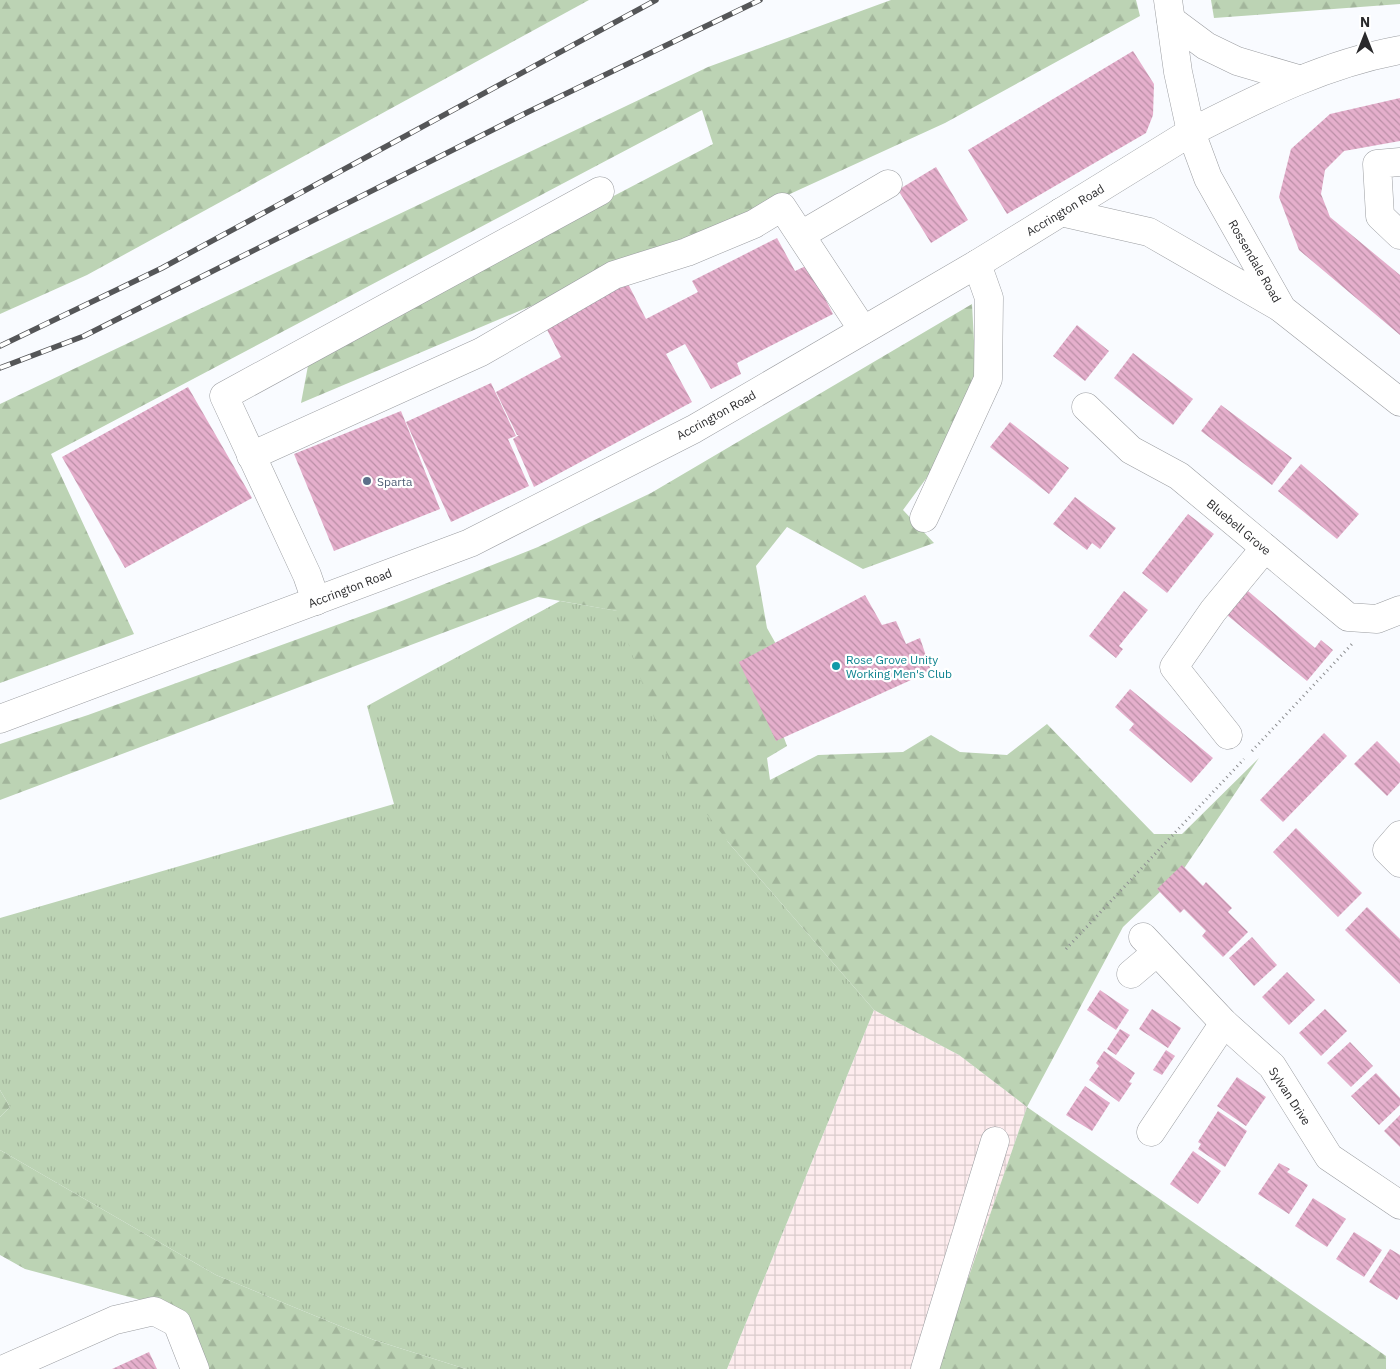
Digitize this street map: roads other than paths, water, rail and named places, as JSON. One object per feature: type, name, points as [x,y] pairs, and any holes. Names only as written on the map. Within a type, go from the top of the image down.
[{"type":"main road","points":[[1169,10],[1206,46],[1237,61],[1298,79]]},
{"type":"main road","name":"Rossendale Road","points":[[1169,10],[1178,72],[1191,132],[1208,178],[1282,309],[1398,396]]},
{"type":"main road","name":"Accrington Road","points":[[0,719],[470,543],[694,429],[977,264],[1191,132],[1298,79],[1362,57],[1400,50]]},
{"type":"main road","points":[[1389,167],[1380,216],[1400,235]]},
{"type":"main road","points":[[801,235],[888,184]]},
{"type":"main road","points":[[316,601],[224,396],[600,191]]},
{"type":"main road","points":[[252,456],[481,352],[614,275],[687,252],[754,224],[782,207],[863,330]]},
{"type":"main road","points":[[1061,212],[1149,232],[1282,309]]},
{"type":"main road","points":[[924,518],[988,379],[989,298],[977,264]]},
{"type":"main road","name":"Bluebell Grove","points":[[1086,407],[1131,450],[1179,476],[1348,617],[1388,614]]},
{"type":"main road","points":[[1228,735],[1174,667],[1213,612],[1265,548]]},
{"type":"main road","points":[[1400,835],[1387,850],[1400,863]]},
{"type":"main road","name":"Sylvan Drive","points":[[1131,974],[1150,944],[1224,1023],[1272,1066],[1328,1157],[1400,1205]]},
{"type":"main road","points":[[1151,1132],[1224,1023]]},
{"type":"main road","points":[[925,1369],[995,1141]]},
{"type":"main road","points":[[4,1369],[115,1320],[154,1311],[178,1323],[195,1369]]},
{"type":"railway","points":[[0,346],[162,268],[656,0]]},
{"type":"railway","points":[[0,368],[84,336],[528,112],[760,0]]},
{"type":"place","name":"Sparta","points":[[367,481]]},
{"type":"place","name":"Rose Grove Unity Working Men's Club","points":[[836,666]]}]
